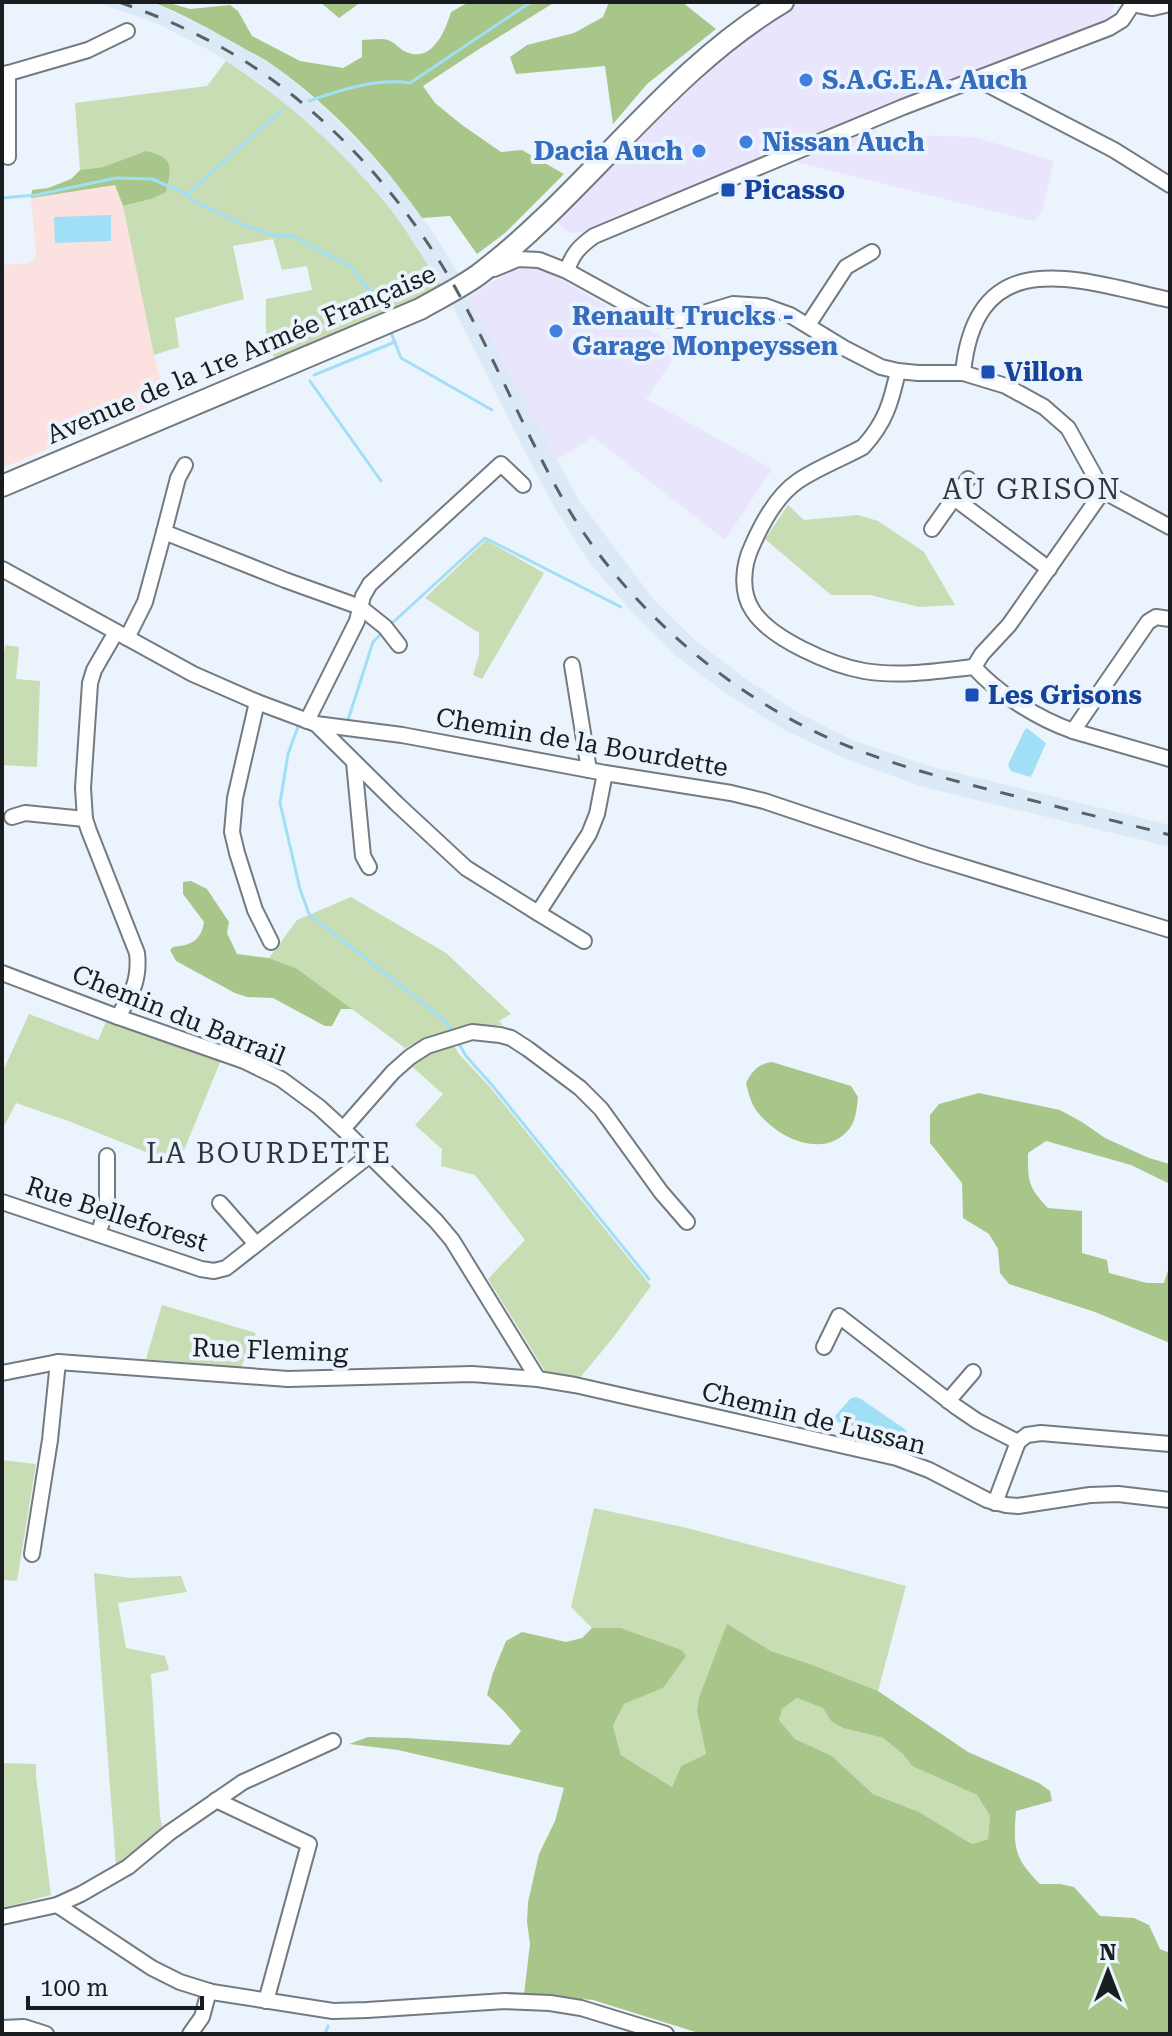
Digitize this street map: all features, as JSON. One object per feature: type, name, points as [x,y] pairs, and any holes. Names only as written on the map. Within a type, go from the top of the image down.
[{"type":"main road","name":"Avenue de la 1re Armée Française","points":[[2,486],[420,309],[476,277],[518,243],[660,100],[729,38],[783,2]]},
{"type":"main road","points":[[1135,2],[1152,5],[1165,2]]},
{"type":"street","points":[[567,271],[572,256],[594,236],[903,107],[1109,28],[1122,20],[1135,2]]},
{"type":"street","points":[[8,157],[5,74],[88,50],[127,31]]},
{"type":"street","points":[[977,79],[1114,150],[1170,185]]},
{"type":"street","points":[[808,325],[846,267],[872,252]]},
{"type":"street","points":[[476,277],[507,263],[539,260],[567,271],[645,314],[681,327],[720,307],[745,304],[772,308],[790,315],[864,359],[898,371],[963,373],[1006,386],[1044,407],[1068,428],[1103,491],[1170,527]]},
{"type":"street","points":[[963,373],[969,335],[978,314],[994,295],[1021,281],[1060,279],[1170,300]]},
{"type":"street","points":[[898,371],[888,412],[863,447],[796,482],[771,511],[747,556],[744,573],[747,598],[753,611],[779,634],[818,658],[840,666],[865,671],[920,674],[974,667]]},
{"type":"street","points":[[523,485],[501,464],[370,584],[312,722],[466,868],[584,941]]},
{"type":"street","points":[[118,1017],[135,986],[137,953],[85,819],[83,788],[90,683],[94,670],[145,602],[178,478],[185,465]]},
{"type":"street","points":[[932,529],[968,479]]},
{"type":"street","points":[[974,667],[1009,625],[1103,491]]},
{"type":"street","points":[[954,498],[1049,569]]},
{"type":"street","points":[[164,532],[360,607],[385,627],[399,645]]},
{"type":"street","name":"Chemin de la Bourdette","points":[[2,569],[193,674],[312,722],[714,789],[764,801],[937,859],[1170,930]]},
{"type":"street","points":[[1073,731],[1148,622],[1156,617],[1170,619]]},
{"type":"street","points":[[572,665],[589,770]]},
{"type":"street","points":[[974,667],[985,679],[1056,725],[1170,759]]},
{"type":"street","points":[[257,702],[235,798],[232,832],[255,910],[271,942]]},
{"type":"street","points":[[354,762],[363,856],[369,867]]},
{"type":"street","points":[[538,913],[589,834],[597,814],[605,773]]},
{"type":"street","points":[[12,817],[25,813],[85,819]]},
{"type":"street","points":[[472,892],[481,878]]},
{"type":"street","name":"Chemin du Barrail","points":[[2,973],[244,1061],[302,1093],[370,1155],[452,1240],[538,1379]]},
{"type":"street","points":[[343,1129],[393,1072],[427,1046],[472,1032],[500,1035],[528,1049],[580,1088],[601,1109],[661,1192],[687,1222]]},
{"type":"street","name":"Rue Belleforest","points":[[2,1202],[214,1271],[226,1268],[370,1155]]},
{"type":"street","points":[[98,1234],[107,1208],[107,1156]]},
{"type":"street","points":[[220,1203],[256,1244]]},
{"type":"street","points":[[824,1347],[839,1316],[948,1401],[977,1421],[1018,1442]]},
{"type":"street","points":[[32,1554],[50,1440],[58,1362]]},
{"type":"street","name":"Rue Fleming","points":[[2,1373],[58,1362],[288,1379],[472,1374],[538,1379]]},
{"type":"street","points":[[948,1401],[973,1372]]},
{"type":"street","name":"Chemin de Lussan","points":[[538,1379],[897,1458],[929,1470],[995,1503],[1018,1506],[1118,1494],[1170,1500]]},
{"type":"street","points":[[995,1503],[1018,1442],[1027,1435],[1041,1433],[1170,1444]]},
{"type":"street","points":[[2,1917],[57,1905],[81,1894],[128,1867],[169,1833],[243,1782],[333,1741]]},
{"type":"street","points":[[216,1800],[309,1844],[266,2001]]},
{"type":"street","points":[[57,1905],[152,1968],[180,1982],[209,1991],[333,2011],[505,2001],[550,2003],[581,2008],[666,2034]]},
{"type":"street","points":[[190,2034],[202,2017],[209,1991]]},
{"type":"street","points":[[2,2028],[24,2027],[46,2034]]},
{"type":"shaded area","points":[[95,2],[152,2],[215,32],[276,67],[323,106],[364,147],[402,190],[436,237],[579,500],[654,600],[696,641],[743,677],[797,712],[852,740],[929,766],[1170,825],[1170,847],[923,787],[843,758],[783,729],[727,694],[676,656],[631,611],[589,562],[528,458],[449,299],[384,202],[347,162],[258,82],[209,50],[156,23]]},
{"type":"shaded area","points":[[797,2],[1115,2],[1110,16],[1098,24],[889,103],[590,231],[570,233],[553,219],[669,103],[737,44]]},
{"type":"shaded area","points":[[874,127],[878,134],[974,137],[1054,161],[1042,212],[1033,221],[792,161]]},
{"type":"shaded area","points":[[116,185],[166,400],[2,468],[2,265],[34,260],[31,198]]},
{"type":"shaded area","points":[[518,266],[537,266],[681,348],[646,399],[772,469],[725,540],[593,437],[552,463],[468,297]]},
{"type":"green space","points":[[152,2],[166,2],[190,9],[230,5],[238,11],[252,36],[300,61],[343,68],[362,57],[362,40],[388,40],[404,51],[422,54],[441,37],[451,12],[469,2],[555,2],[423,86],[435,103],[501,152],[522,150],[564,174],[505,233],[477,254],[450,216],[422,218],[356,137],[298,84],[261,58]]},
{"type":"green space","points":[[320,2],[361,2],[339,18]]},
{"type":"green space","points":[[609,2],[682,2],[716,29],[647,84],[613,124],[605,66],[516,74],[510,57],[527,45],[574,33],[603,17]]},
{"type":"green space","points":[[226,61],[290,108],[348,161],[391,210],[442,287],[275,359],[266,342],[266,299],[312,290],[307,266],[282,270],[273,239],[233,246],[244,299],[175,318],[179,347],[154,355],[123,206],[151,199],[146,151],[103,167],[80,170],[75,103],[207,86]]},
{"type":"green space","points":[[146,151],[166,160],[170,169],[166,192],[151,199],[123,206],[115,185],[31,198],[32,190],[48,188],[71,179],[80,170],[103,167]]},
{"type":"green space","points":[[788,505],[804,520],[858,515],[878,521],[924,552],[955,605],[919,607],[870,595],[831,595],[765,539]]},
{"type":"green space","points":[[486,540],[544,573],[482,679],[473,675],[479,655],[479,633],[425,598]]},
{"type":"green space","points":[[5,645],[19,647],[16,679],[40,681],[37,767],[2,765]]},
{"type":"green space","points":[[191,881],[207,889],[229,922],[227,933],[237,954],[269,958],[296,968],[352,1009],[341,1009],[332,1026],[325,1026],[273,998],[247,997],[235,993],[176,961],[170,950],[194,941],[204,922],[183,894],[183,882]]},
{"type":"green space","points":[[351,897],[446,953],[511,1014],[499,1021],[503,1025],[452,1030],[405,1048],[296,968],[269,958],[297,920]]},
{"type":"green space","points":[[29,1014],[98,1040],[106,1022],[221,1060],[178,1165],[16,1103],[2,1130],[2,1073]]},
{"type":"green space","points":[[453,1044],[651,1286],[579,1379],[545,1371],[488,1279],[525,1240],[475,1175],[441,1166],[442,1149],[415,1125],[443,1094],[409,1064]]},
{"type":"green space","points":[[772,1062],[851,1086],[858,1097],[850,1128],[839,1138],[813,1144],[799,1142],[773,1128],[754,1107],[746,1083],[756,1069]]},
{"type":"green space","points":[[979,1093],[1060,1110],[1105,1138],[1170,1164],[1170,1184],[1131,1165],[1046,1141],[1028,1153],[1030,1184],[1048,1208],[1082,1211],[1082,1253],[1107,1260],[1109,1273],[1147,1283],[1164,1283],[1170,1264],[1170,1343],[1095,1312],[1009,1284],[1000,1273],[998,1249],[989,1234],[963,1218],[962,1183],[930,1143],[930,1115],[939,1104]]},
{"type":"green space","points":[[162,1305],[256,1333],[241,1367],[146,1359]]},
{"type":"green space","points":[[2,1460],[36,1464],[17,1581],[2,1580]]},
{"type":"green space","points":[[594,1508],[687,1528],[906,1586],[878,1691],[771,1651],[727,1625],[699,1697],[697,1711],[706,1754],[681,1766],[672,1787],[621,1755],[613,1726],[624,1704],[663,1688],[682,1650],[621,1628],[592,1628],[571,1607]]},
{"type":"green space","points":[[94,1573],[130,1578],[181,1576],[187,1592],[118,1603],[126,1648],[165,1656],[169,1670],[151,1674],[163,1830],[116,1866]]},
{"type":"green space","points":[[727,1624],[771,1651],[878,1691],[968,1752],[1039,1783],[1050,1791],[1052,1801],[1016,1811],[1015,1843],[1020,1859],[1040,1884],[1074,1887],[1100,1916],[1134,1918],[1149,1925],[1160,1949],[1170,1953],[1170,2034],[702,2034],[593,2000],[524,1994],[530,1944],[528,1902],[539,1854],[555,1821],[564,1788],[398,1750],[349,1744],[368,1737],[510,1745],[521,1731],[487,1695],[506,1641],[522,1632],[566,1642],[582,1638],[592,1628],[621,1628],[682,1650],[686,1656],[663,1688],[624,1704],[613,1726],[621,1755],[672,1787],[681,1766],[706,1754],[697,1711],[699,1697]],"holes":[[[797,1698],[823,1708],[831,1721],[843,1728],[883,1738],[912,1766],[977,1795],[990,1816],[988,1839],[972,1844],[919,1812],[873,1794],[832,1756],[795,1739],[779,1720],[782,1709]]]},
{"type":"green space","points":[[797,1698],[824,1708],[831,1721],[843,1728],[883,1738],[912,1766],[977,1795],[990,1816],[988,1839],[972,1844],[919,1812],[873,1794],[832,1756],[795,1739],[779,1720],[782,1709]]},
{"type":"green space","points":[[2,1763],[36,1764],[51,1895],[2,1908]]},
{"type":"water","points":[[111,215],[111,241],[55,243],[54,217]]},
{"type":"water","points":[[1027,728],[1046,743],[1030,777],[1011,771],[1008,765]]},
{"type":"water","points":[[856,1397],[906,1430],[906,1440],[833,1421],[851,1398]]},
{"type":"waterway","points":[[309,101],[372,84],[410,83],[531,2]]},
{"type":"waterway","points":[[187,194],[283,109]]},
{"type":"waterway","points":[[2,198],[36,195],[116,178],[152,179],[244,225],[274,236],[291,235],[350,266],[380,304]]},
{"type":"waterway","points":[[390,330],[401,358],[492,410]]},
{"type":"waterway","points":[[314,375],[395,342]]},
{"type":"waterway","points":[[310,381],[381,481]]},
{"type":"waterway","points":[[389,626],[485,538],[621,607]]},
{"type":"waterway","points":[[348,720],[373,642],[383,632]]},
{"type":"waterway","points":[[299,724],[288,754],[280,803],[309,914],[438,1015],[450,1028]]},
{"type":"waterway","points":[[458,1042],[466,1056],[649,1279]]},
{"type":"waterway","points":[[325,2034],[328,2026]]},
{"type":"railway","points":[[119,2],[194,33],[264,74],[321,119],[372,171],[417,228],[456,289],[577,523],[636,598],[706,663],[785,716],[871,755],[955,781],[1170,835]]},
{"type":"place","name":"S.A.G.E.A. Auch","points":[[806,80]]},
{"type":"place","name":"Nissan Auch","points":[[746,142]]},
{"type":"place","name":"Dacia Auch","points":[[699,151]]},
{"type":"place","name":"Picasso","points":[[728,190]]},
{"type":"place","name":"Renault Trucks - Garage Monpeyssen","points":[[556,331]]},
{"type":"place","name":"Villon","points":[[988,372]]},
{"type":"place","name":"Les Grisons","points":[[972,695]]},
{"type":"district","name":"AU GRISON","points":[[1032,489]]},
{"type":"district","name":"LA BOURDETTE","points":[[269,1153]]}]
